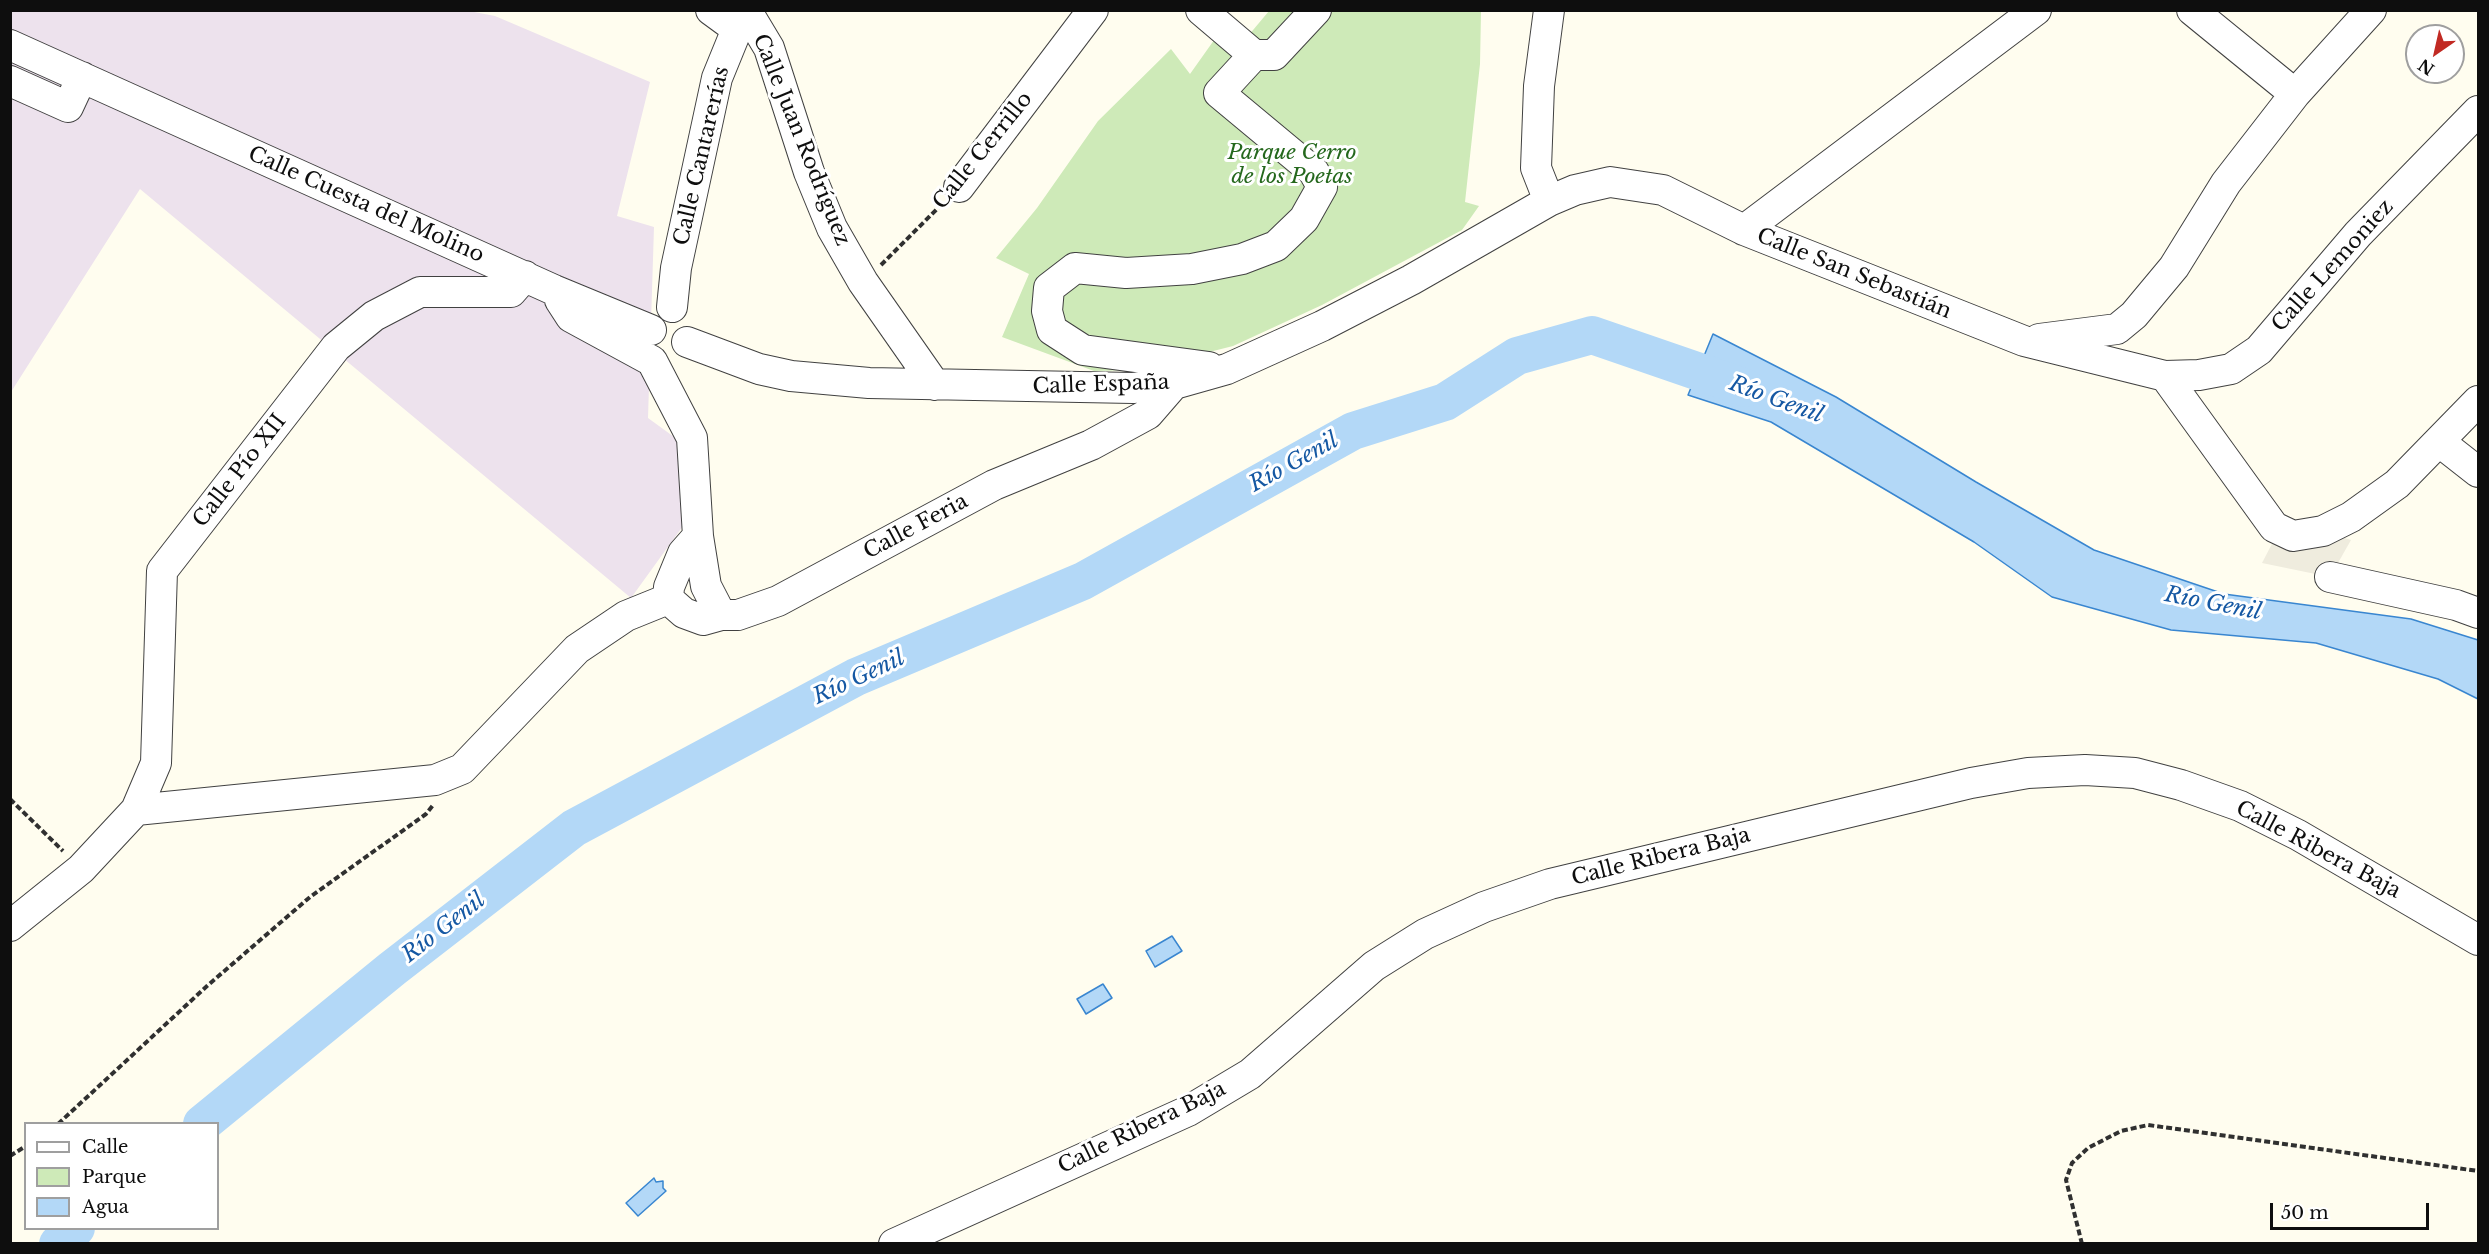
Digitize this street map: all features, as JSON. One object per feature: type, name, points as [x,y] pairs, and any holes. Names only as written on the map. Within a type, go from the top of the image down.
[{"type":"street","points":[[711,10],[745,18]]},
{"type":"street","name":"Calle Cerrillo","points":[[958,187],[1093,10]]},
{"type":"street","points":[[1201,10],[1254,56]]},
{"type":"street","points":[[1227,369],[1083,350],[1052,330],[1047,311],[1049,288],[1075,268],[1126,273],[1191,269],[1242,259],[1276,246],[1304,219],[1322,187],[1314,172],[1219,93],[1254,56],[1274,54],[1316,10]]},
{"type":"street","points":[[1549,10],[1539,86],[1536,168],[1549,201]]},
{"type":"street","points":[[1744,230],[2036,10]]},
{"type":"street","points":[[2192,10],[2295,94]]},
{"type":"street","points":[[2024,341],[2117,329],[2134,315],[2174,267],[2226,183],[2295,94],[2371,10]]},
{"type":"street","name":"Calle Juan Rodríguez","points":[[745,18],[768,48],[809,172],[832,228],[862,282],[935,385]]},
{"type":"street","name":"Calle Cantarerías","points":[[672,306],[676,268],[717,78],[745,18]]},
{"type":"street","name":"Calle Cuesta del Molino","points":[[10,45],[554,290],[651,330]]},
{"type":"street","points":[[10,81],[68,108],[82,77]]},
{"type":"street","name":"Calle Lemoniez","points":[[2164,376],[2199,375],[2231,369],[2259,350],[2358,234],[2478,111]]},
{"type":"street","name":"Calle San Sebastián","points":[[1549,201],[1593,184],[1610,182],[1630,183],[1663,190],[1744,230],[2024,341],[2164,376]]},
{"type":"street","name":"Calle España","points":[[687,342],[725,359],[791,376],[935,385],[1133,388],[1174,384],[1227,369],[1322,326],[1549,201]]},
{"type":"street","name":"Calle Pío XII","points":[[136,810],[156,763],[162,571],[336,347],[374,316],[420,292],[512,292],[525,276]]},
{"type":"street","points":[[554,290],[571,317],[652,361],[692,438],[698,536],[706,586],[721,615]]},
{"type":"street","points":[[672,306],[685,311],[690,316],[693,330],[682,347],[668,349],[656,342],[651,330],[654,316],[659,311],[672,306]]},
{"type":"street","points":[[2164,376],[2274,527],[2292,536],[2323,531],[2351,517],[2397,484],[2441,443],[2478,401]]},
{"type":"street","name":"Calle Feria","points":[[668,599],[684,613],[703,620],[721,615],[738,615],[778,601],[994,484],[1091,445],[1148,414],[1174,384]]},
{"type":"street","points":[[2441,443],[2478,472]]},
{"type":"street","points":[[10,926],[81,869],[136,810],[435,780],[462,768],[578,649],[626,615],[668,599],[669,587],[683,553],[698,536]]},
{"type":"street","points":[[2330,577],[2456,605],[2478,613]]},
{"type":"street","name":"Calle Ribera Baja","points":[[894,1244],[1188,1111],[1250,1074],[1374,966],[1425,934],[1484,907],[1550,884],[1971,783],[2028,773],[2085,770],[2134,773],[2181,785],[2240,806],[2298,835],[2478,940]]},
{"type":"path","name":"Calle Cerrillo","points":[[862,282],[904,244],[958,187]]},
{"type":"path","points":[[60,1122],[207,986],[310,897],[426,814],[462,768]]},
{"type":"path","points":[[10,799],[81,869]]},
{"type":"path","points":[[2082,1244],[2066,1180],[2072,1163],[2088,1148],[2121,1131],[2148,1125],[2478,1171]]},
{"type":"path","points":[[10,1156],[24,1147]]},
{"type":"shaded area","points":[[11,11],[469,11],[495,16],[650,82],[617,216],[654,227],[648,418],[681,442],[683,526],[631,598],[140,189],[11,392]]},
{"type":"shaded area","points":[[2323,531],[2351,540],[2330,577],[2262,563],[2275,538]]},
{"type":"green space","name":"Parque Cerro de los Poetas","points":[[1269,11],[1481,11],[1480,64],[1465,202],[1479,206],[1462,230],[1322,305],[1233,346],[1138,370],[1094,371],[1002,337],[1029,274],[996,258],[1037,208],[1098,121],[1171,49],[1190,74],[1229,19],[1248,36]]},
{"type":"water","points":[[1713,334],[1836,397],[2094,550],[2224,594],[2411,619],[2478,640],[2478,699],[2438,679],[2316,643],[2171,630],[2052,597],[1974,542],[1771,422],[1688,395]]},
{"type":"water","points":[[1172,936],[1182,951],[1155,967],[1146,951]]},
{"type":"water","points":[[1103,984],[1112,998],[1086,1014],[1077,999]]},
{"type":"water","points":[[654,1178],[656,1182],[663,1181],[663,1188],[666,1191],[638,1216],[626,1203]]},
{"type":"waterway","name":"Río Genil","points":[[204,1122],[392,969],[574,828],[856,677],[1083,581],[1353,431],[1445,402],[1517,356],[1592,335],[1746,388]]},
{"type":"waterway","name":"Río Genil","points":[[58,1244],[74,1230]]}]
